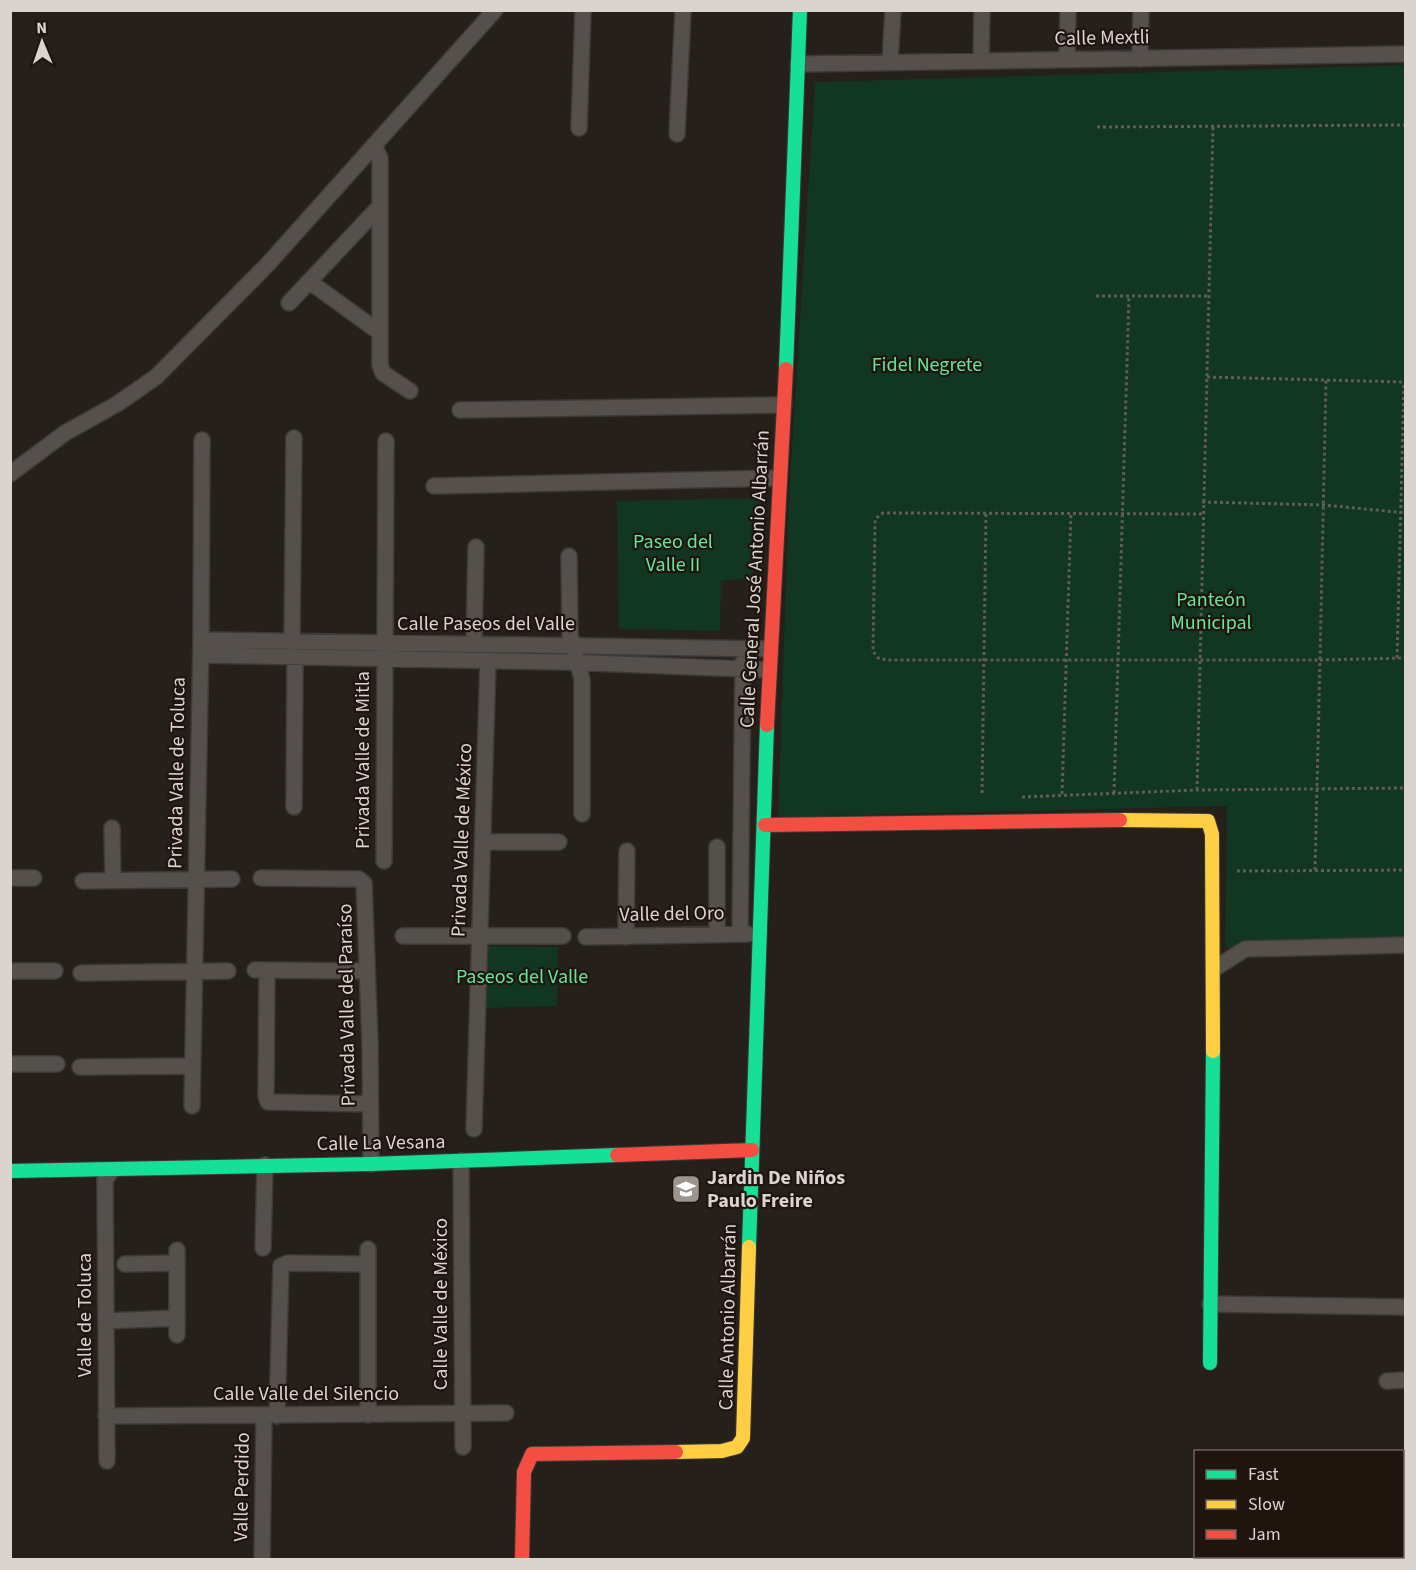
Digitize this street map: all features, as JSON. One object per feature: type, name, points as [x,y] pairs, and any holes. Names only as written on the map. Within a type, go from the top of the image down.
[{"type":"street","points":[[10,474],[65,433],[135,393],[156,377],[268,264],[495,10]]},
{"type":"street","points":[[579,128],[582,10]]},
{"type":"street","points":[[677,134],[683,10]]},
{"type":"street","name":"Calle General José Antonio Albarrán","points":[[752,1150],[769,670],[784,405],[800,10]]},
{"type":"street","points":[[890,62],[893,10]]},
{"type":"street","points":[[981,10],[981,60]]},
{"type":"street","points":[[1067,60],[1068,10]]},
{"type":"street","points":[[1140,59],[1141,10]]},
{"type":"street","name":"Calle Mextli","points":[[798,64],[1406,54]]},
{"type":"street","points":[[374,145],[380,158],[379,332],[381,369],[410,391]]},
{"type":"street","points":[[289,303],[379,207]]},
{"type":"street","points":[[310,282],[379,332]]},
{"type":"street","points":[[460,410],[784,405]]},
{"type":"street","points":[[294,438],[294,807]]},
{"type":"street","name":"Privada Valle de Toluca","points":[[192,1106],[201,647],[202,440]]},
{"type":"street","name":"Privada Valle de Mitla","points":[[384,861],[386,441]]},
{"type":"street","points":[[434,486],[779,478]]},
{"type":"street","points":[[474,645],[476,548]]},
{"type":"street","points":[[569,556],[570,627],[582,679],[582,814]]},
{"type":"street","name":"Calle Paseos del Valle","points":[[385,652],[474,645],[770,649]]},
{"type":"street","name":"Calle Paseos del Valle","points":[[201,647],[385,652],[488,660],[769,670]]},
{"type":"street","points":[[740,934],[743,649]]},
{"type":"street","name":"Privada Valle de México","points":[[474,1129],[488,660]]},
{"type":"street","points":[[765,825],[1206,820],[1210,824],[1214,969],[1210,1363]]},
{"type":"street","points":[[112,828],[112,881]]},
{"type":"street","points":[[484,842],[560,842]]},
{"type":"street","points":[[717,847],[717,933]]},
{"type":"street","points":[[626,937],[627,851]]},
{"type":"street","points":[[10,878],[34,878]]},
{"type":"street","name":"Privada Valle del Paraíso","points":[[261,878],[363,881],[365,886],[365,971],[370,1044],[371,1164]]},
{"type":"street","points":[[83,881],[232,879]]},
{"type":"street","name":"Valle del Oro","points":[[586,937],[717,933],[760,935]]},
{"type":"street","points":[[403,936],[563,936]]},
{"type":"street","points":[[1214,969],[1245,949],[1406,945]]},
{"type":"street","points":[[365,971],[261,970],[268,1102],[370,1104]]},
{"type":"street","points":[[10,971],[55,971]]},
{"type":"street","points":[[81,973],[228,971]]},
{"type":"street","points":[[10,1064],[57,1064]]},
{"type":"street","points":[[80,1067],[192,1066]]},
{"type":"street","name":"Calle La Vesana","points":[[10,1172],[371,1164],[752,1150]]},
{"type":"street","name":"Calle Antonio Albarrán","points":[[522,1560],[524,1472],[527,1460],[532,1454],[722,1451],[738,1447],[743,1438],[745,1423],[752,1150]]},
{"type":"street","name":"Calle Valle de México","points":[[461,1161],[463,1447]]},
{"type":"street","points":[[263,1248],[265,1165]]},
{"type":"street","name":"Valle de Toluca","points":[[107,1461],[105,1180],[112,1170]]},
{"type":"street","points":[[124,1264],[177,1256],[177,1335]]},
{"type":"street","name":"Valle Perdido","points":[[262,1560],[281,1266],[288,1263],[368,1256],[368,1415]]},
{"type":"street","points":[[1210,1304],[1406,1307]]},
{"type":"street","points":[[106,1321],[177,1318]]},
{"type":"street","points":[[1387,1381],[1406,1380]]},
{"type":"street","name":"Calle Valle del Silencio","points":[[106,1416],[506,1413]]},
{"type":"path","points":[[1097,127],[1406,125]]},
{"type":"path","points":[[1197,790],[1202,502],[1210,296],[1213,126]]},
{"type":"path","points":[[1096,296],[1210,296]]},
{"type":"path","points":[[1114,793],[1129,296]]},
{"type":"path","points":[[1207,377],[1405,382],[1404,513],[1397,658]]},
{"type":"path","points":[[1315,870],[1326,380]]},
{"type":"path","points":[[1202,502],[1323,505],[1404,513]]},
{"type":"path","points":[[1202,514],[890,512],[876,518],[873,645],[876,656],[887,660],[1199,662],[1406,658]]},
{"type":"path","points":[[982,794],[986,513]]},
{"type":"path","points":[[1062,794],[1071,513]]},
{"type":"path","points":[[1022,797],[1197,790],[1406,788]]},
{"type":"path","points":[[1237,871],[1406,870]]},
{"type":"green space","name":"Panteón Municipal","points":[[1405,65],[1405,939],[1225,947],[1227,806],[778,817],[789,495],[815,82]]},
{"type":"green space","name":"Paseo del Valle II","points":[[760,498],[752,579],[721,580],[720,631],[619,629],[617,501]]},
{"type":"green space","name":"Paseos del Valle","points":[[488,946],[558,947],[557,1006],[486,1008]]},
{"type":"traffic: fast","points":[[786,369],[800,10]]},
{"type":"traffic: fast","points":[[749,1247],[767,725]]},
{"type":"traffic: fast","points":[[1210,1363],[1213,1051]]},
{"type":"traffic: fast","points":[[10,1171],[371,1164],[617,1155]]},
{"type":"traffic: slow","points":[[1120,820],[1208,821],[1212,834],[1213,1051]]},
{"type":"traffic: slow","points":[[676,1452],[722,1451],[737,1447],[743,1438],[749,1247]]},
{"type":"traffic: jam","points":[[767,725],[786,369]]},
{"type":"traffic: jam","points":[[765,825],[1120,820]]},
{"type":"traffic: jam","points":[[617,1155],[752,1150]]},
{"type":"traffic: jam","points":[[522,1560],[524,1472],[532,1454],[676,1452]]},
{"type":"place","name":"Jardin De Niños Paulo Freire","points":[[686,1189]]},
{"type":"park label","name":"Fidel Negrete","points":[[927,365]]}]
